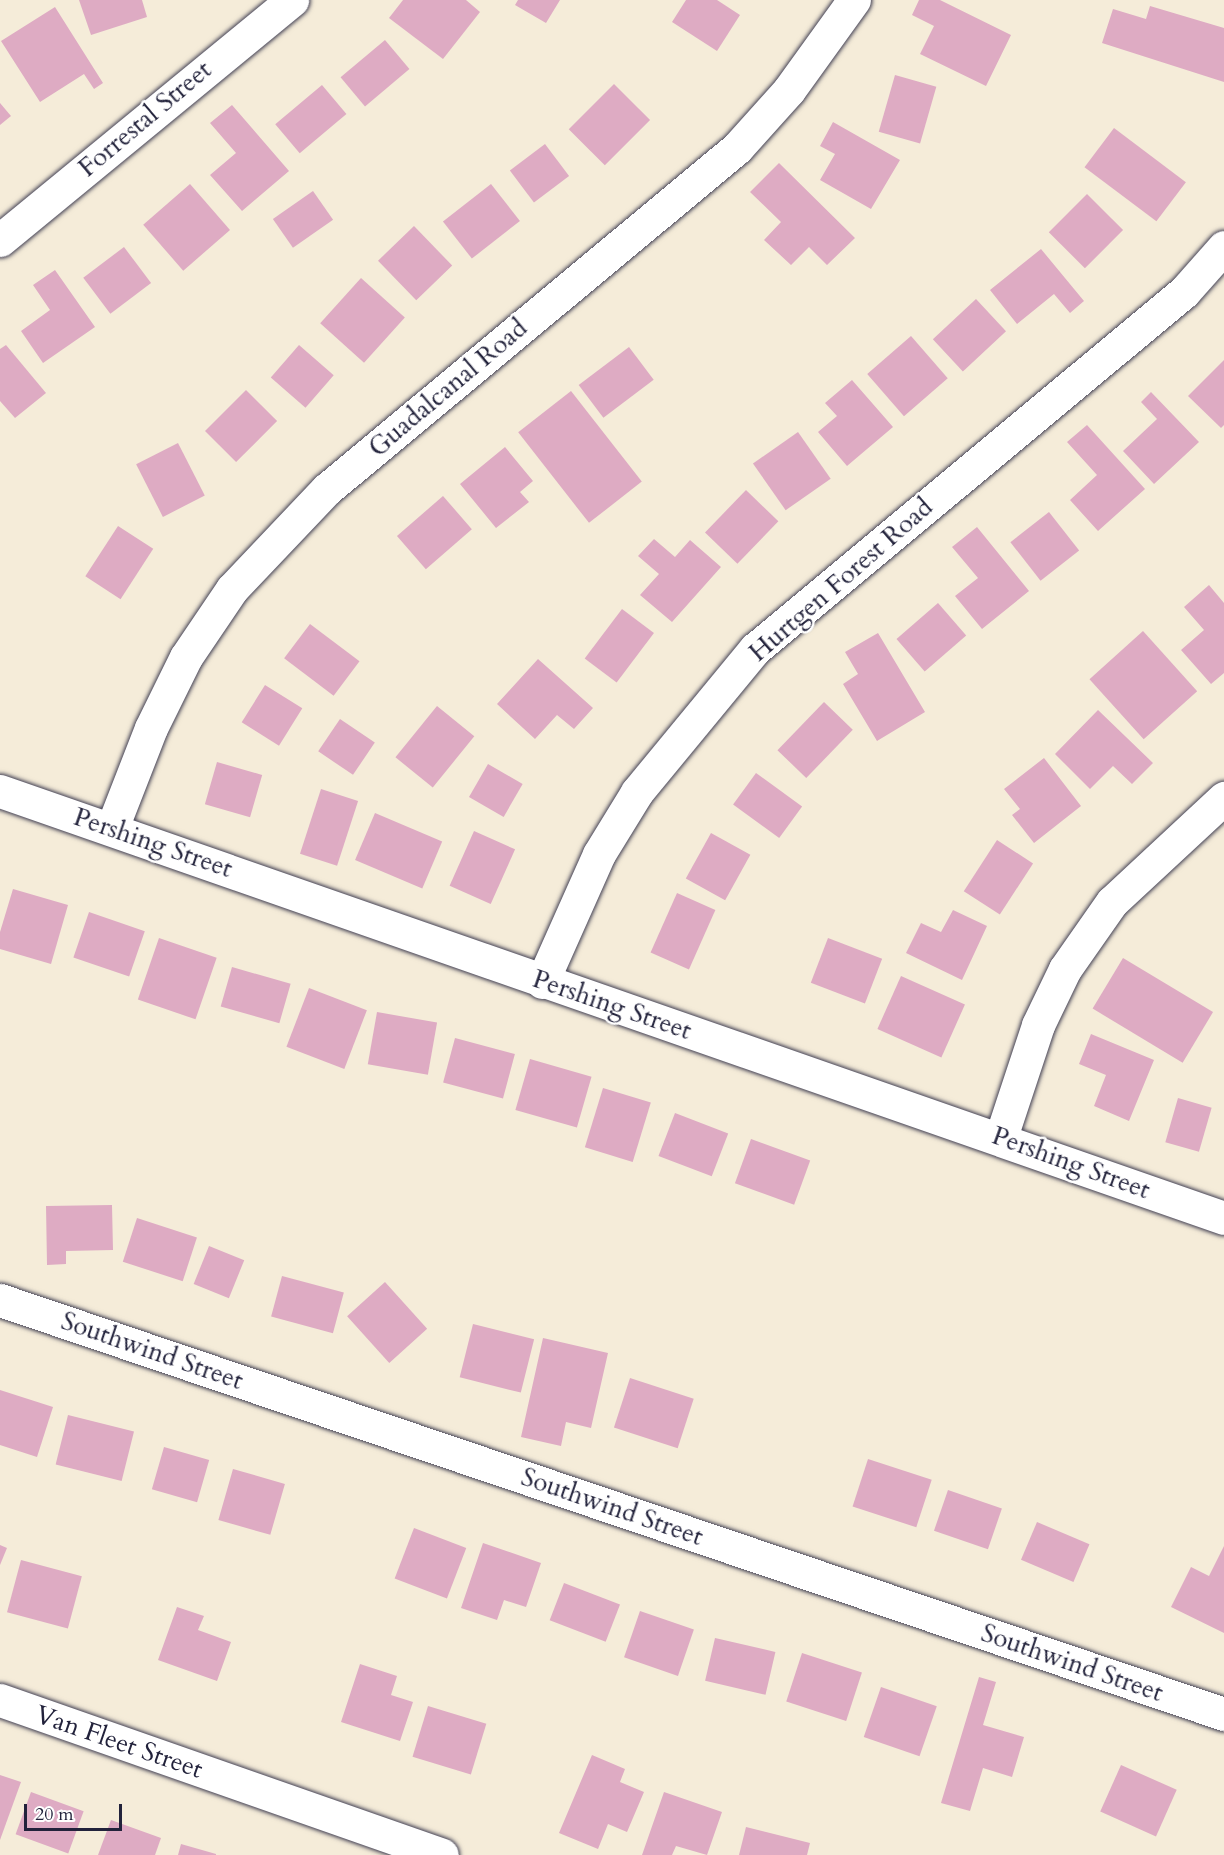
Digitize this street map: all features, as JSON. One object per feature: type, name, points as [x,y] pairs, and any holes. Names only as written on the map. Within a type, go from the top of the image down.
[{"type":"street","name":"Forrestal Street","points":[[0,240],[292,0]]},
{"type":"street","name":"Guadalcanal Road","points":[[112,828],[150,728],[186,657],[232,589],[327,489],[737,148],[789,90],[854,0]]},
{"type":"street","name":"Hurtgen Forest Road","points":[[542,982],[599,854],[637,792],[755,650],[1184,292],[1224,247]]},
{"type":"street","name":"Pershing Street","points":[[0,791],[112,828],[542,982],[1001,1137],[1224,1218]]},
{"type":"street","points":[[1001,1137],[1038,1025],[1065,969],[1112,902],[1224,798]]},
{"type":"street","name":"Southwind Street","points":[[0,1300],[1224,1714]]},
{"type":"street","name":"Van Fleet Street","points":[[0,1700],[442,1855]]},
{"type":"building","points":[[79,0],[142,0],[147,17],[91,35]]},
{"type":"building","points":[[403,0],[466,0],[480,12],[443,59],[389,18]]},
{"type":"building","points":[[518,0],[560,0],[546,23],[515,5]]},
{"type":"building","points":[[686,0],[717,0],[740,15],[717,51],[672,22]]},
{"type":"building","points":[[919,0],[940,0],[1011,35],[986,86],[920,54],[934,26],[912,15]]},
{"type":"building","points":[[1150,6],[1224,28],[1224,82],[1102,43],[1113,9],[1146,19]]},
{"type":"building","points":[[55,7],[103,83],[94,89],[84,74],[40,102],[1,41]]},
{"type":"building","points":[[385,40],[409,69],[365,106],[341,77]]},
{"type":"building","points":[[895,75],[936,87],[920,144],[879,132]]},
{"type":"building","points":[[614,84],[650,120],[605,165],[569,129]]},
{"type":"building","points":[[322,85],[346,114],[300,153],[275,124]]},
{"type":"building","points":[[0,103],[11,116],[0,125]]},
{"type":"building","points":[[232,105],[289,171],[242,211],[210,175],[236,153],[210,123]]},
{"type":"building","points":[[833,122],[900,160],[871,209],[820,180],[835,154],[820,146]]},
{"type":"building","points":[[1114,128],[1186,182],[1156,221],[1085,167]]},
{"type":"building","points":[[545,144],[569,176],[534,202],[510,170]]},
{"type":"building","points":[[779,163],[855,238],[827,265],[809,247],[791,265],[764,240],[781,222],[750,192]]},
{"type":"building","points":[[190,184],[230,230],[183,271],[143,225]]},
{"type":"building","points":[[491,184],[520,221],[472,259],[443,222]]},
{"type":"building","points":[[313,191],[333,220],[293,248],[273,219]]},
{"type":"building","points":[[1087,194],[1123,230],[1085,268],[1049,232]]},
{"type":"building","points":[[414,226],[452,266],[416,300],[378,261]]},
{"type":"building","points":[[124,247],[151,283],[110,314],[83,278]]},
{"type":"building","points":[[1041,249],[1084,301],[1070,313],[1054,294],[1017,324],[990,290]]},
{"type":"building","points":[[55,270],[95,327],[43,363],[21,331],[50,310],[33,285]]},
{"type":"building","points":[[361,278],[405,317],[364,363],[320,323]]},
{"type":"building","points":[[976,299],[1006,331],[963,371],[933,339]]},
{"type":"building","points":[[911,336],[948,378],[904,416],[867,374]]},
{"type":"building","points":[[6,345],[46,393],[15,418],[0,401],[0,349]]},
{"type":"building","points":[[299,345],[334,375],[306,408],[271,377]]},
{"type":"building","points":[[629,347],[654,380],[603,418],[579,385]]},
{"type":"building","points":[[1224,360],[1224,425],[1221,428],[1188,396]]},
{"type":"building","points":[[852,380],[893,427],[847,466],[818,432],[837,416],[825,403]]},
{"type":"building","points":[[246,390],[277,421],[236,462],[205,431]]},
{"type":"building","points":[[571,391],[642,482],[589,523],[518,432]]},
{"type":"building","points":[[1151,392],[1199,442],[1154,484],[1123,451],[1157,419],[1141,402]]},
{"type":"building","points":[[1087,425],[1145,489],[1098,531],[1070,500],[1097,475],[1067,442]]},
{"type":"building","points":[[798,432],[831,479],[786,510],[753,464]]},
{"type":"building","points":[[178,443],[205,496],[163,517],[136,464]]},
{"type":"building","points":[[505,447],[533,481],[520,492],[529,502],[496,528],[460,484]]},
{"type":"building","points":[[746,490],[778,521],[737,564],[705,532]]},
{"type":"building","points":[[443,496],[472,529],[426,569],[397,536]]},
{"type":"building","points":[[1049,512],[1079,551],[1041,581],[1010,542]]},
{"type":"building","points":[[118,526],[153,549],[121,599],[85,576]]},
{"type":"building","points":[[977,527],[1029,591],[982,629],[955,596],[978,578],[952,547]]},
{"type":"building","points":[[654,539],[675,557],[690,540],[721,567],[672,622],[640,595],[659,574],[638,556]]},
{"type":"building","points":[[1209,585],[1224,603],[1224,673],[1211,684],[1181,650],[1204,630],[1184,607]]},
{"type":"building","points":[[938,603],[966,635],[925,672],[896,639]]},
{"type":"building","points":[[622,609],[654,633],[617,683],[585,659]]},
{"type":"building","points":[[310,624],[360,661],[334,696],[284,658]]},
{"type":"building","points":[[1143,631],[1197,691],[1144,739],[1089,679]]},
{"type":"building","points":[[878,633],[925,712],[877,741],[843,684],[858,674],[845,652]]},
{"type":"building","points":[[538,659],[593,708],[574,729],[557,715],[535,739],[497,704]]},
{"type":"building","points":[[265,685],[302,708],[279,746],[242,722]]},
{"type":"building","points":[[824,702],[853,730],[806,778],[777,750]]},
{"type":"building","points":[[437,706],[474,736],[433,787],[395,757]]},
{"type":"building","points":[[1098,710],[1153,763],[1132,784],[1113,766],[1090,789],[1055,754]]},
{"type":"building","points":[[340,719],[375,742],[353,775],[318,751]]},
{"type":"building","points":[[1044,758],[1081,806],[1034,843],[1012,815],[1020,809],[1004,789]]},
{"type":"building","points":[[217,762],[262,775],[250,817],[205,804]]},
{"type":"building","points":[[488,764],[523,784],[504,817],[469,797]]},
{"type":"building","points":[[756,773],[802,807],[779,838],[733,805]]},
{"type":"building","points":[[321,789],[358,801],[337,866],[300,854]]},
{"type":"building","points":[[375,813],[442,842],[422,888],[355,860]]},
{"type":"building","points":[[474,831],[515,849],[491,904],[450,886]]},
{"type":"building","points":[[711,833],[750,855],[725,900],[686,878]]},
{"type":"building","points":[[997,840],[1033,863],[1000,915],[964,891]]},
{"type":"building","points":[[13,889],[68,905],[51,964],[0,949],[0,932]]},
{"type":"building","points":[[677,893],[715,910],[689,969],[651,952]]},
{"type":"building","points":[[953,910],[987,926],[962,980],[906,953],[921,923],[941,932]]},
{"type":"building","points":[[89,912],[145,931],[129,977],[73,957]]},
{"type":"building","points":[[159,938],[217,958],[196,1019],[138,999]]},
{"type":"building","points":[[828,938],[882,959],[865,1004],[811,983]]},
{"type":"building","points":[[1123,958],[1213,1012],[1183,1063],[1093,1009]]},
{"type":"building","points":[[232,967],[291,984],[279,1023],[221,1006]]},
{"type":"building","points":[[901,976],[965,1004],[941,1057],[877,1029]]},
{"type":"building","points":[[309,988],[367,1010],[344,1069],[286,1047]]},
{"type":"building","points":[[377,1012],[437,1023],[428,1075],[368,1064]]},
{"type":"building","points":[[1091,1034],[1154,1060],[1129,1121],[1094,1106],[1106,1075],[1079,1064]]},
{"type":"building","points":[[455,1038],[515,1054],[503,1098],[443,1082]]},
{"type":"building","points":[[530,1059],[592,1077],[577,1128],[515,1110]]},
{"type":"building","points":[[603,1088],[651,1103],[633,1162],[585,1147]]},
{"type":"building","points":[[1178,1098],[1212,1108],[1199,1152],[1165,1142]]},
{"type":"building","points":[[675,1113],[728,1133],[712,1176],[659,1156]]},
{"type":"building","points":[[751,1139],[810,1161],[794,1205],[735,1183]]},
{"type":"building","points":[[112,1205],[113,1250],[66,1251],[66,1264],[47,1265],[46,1206]]},
{"type":"building","points":[[137,1218],[197,1237],[183,1281],[123,1262]]},
{"type":"building","points":[[209,1246],[244,1260],[229,1298],[194,1284]]},
{"type":"building","points":[[282,1276],[344,1293],[333,1333],[271,1317]]},
{"type":"building","points":[[385,1282],[427,1329],[389,1363],[347,1316]]},
{"type":"building","points":[[473,1324],[534,1339],[521,1393],[460,1377]]},
{"type":"building","points":[[543,1338],[608,1353],[591,1428],[566,1422],[561,1446],[521,1437]]},
{"type":"building","points":[[630,1378],[694,1399],[678,1448],[614,1427]]},
{"type":"building","points":[[0,1390],[53,1407],[37,1457],[0,1445]]},
{"type":"building","points":[[68,1415],[134,1431],[122,1481],[56,1464]]},
{"type":"building","points":[[164,1447],[209,1460],[197,1502],[152,1489]]},
{"type":"building","points":[[868,1459],[932,1480],[916,1527],[853,1507]]},
{"type":"building","points":[[233,1469],[285,1484],[270,1535],[218,1520]]},
{"type":"building","points":[[948,1490],[1002,1509],[988,1549],[934,1531]]},
{"type":"building","points":[[1037,1522],[1089,1544],[1073,1582],[1021,1560]]},
{"type":"building","points":[[414,1528],[466,1548],[447,1598],[395,1578]]},
{"type":"building","points":[[483,1543],[541,1563],[526,1607],[504,1600],[497,1620],[461,1608]]},
{"type":"building","points":[[0,1545],[7,1548],[0,1565]]},
{"type":"building","points":[[1224,1546],[1224,1633],[1171,1607],[1191,1567],[1209,1576]]},
{"type":"building","points":[[21,1560],[82,1576],[68,1628],[7,1612]]},
{"type":"building","points":[[564,1583],[620,1605],[606,1642],[550,1620]]},
{"type":"building","points":[[177,1607],[204,1616],[198,1630],[231,1642],[217,1681],[158,1660]]},
{"type":"building","points":[[640,1611],[694,1630],[678,1676],[624,1657]]},
{"type":"building","points":[[715,1638],[775,1652],[766,1695],[705,1681]]},
{"type":"building","points":[[802,1653],[862,1672],[846,1721],[786,1702]]},
{"type":"building","points":[[360,1664],[397,1676],[391,1695],[413,1702],[400,1741],[341,1722]]},
{"type":"building","points":[[979,1677],[996,1682],[983,1725],[1024,1737],[1012,1777],[983,1768],[970,1811],[941,1803]]},
{"type":"building","points":[[881,1687],[937,1706],[920,1756],[864,1737]]},
{"type":"building","points":[[428,1706],[486,1724],[471,1775],[413,1757]]},
{"type":"building","points":[[592,1755],[625,1769],[620,1782],[644,1792],[627,1832],[608,1824],[598,1849],[559,1833]]},
{"type":"building","points":[[1121,1765],[1177,1790],[1156,1836],[1100,1812]]},
{"type":"building","points":[[0,1775],[21,1782],[0,1840]]},
{"type":"building","points":[[31,1792],[84,1811],[68,1853],[16,1834]]},
{"type":"building","points":[[664,1792],[722,1812],[707,1855],[676,1846],[672,1855],[642,1855]]},
{"type":"building","points":[[111,1820],[161,1838],[155,1855],[98,1855]]},
{"type":"building","points":[[746,1827],[810,1843],[807,1855],[739,1855]]},
{"type":"building","points":[[181,1844],[216,1854],[216,1855],[178,1855]]}]
